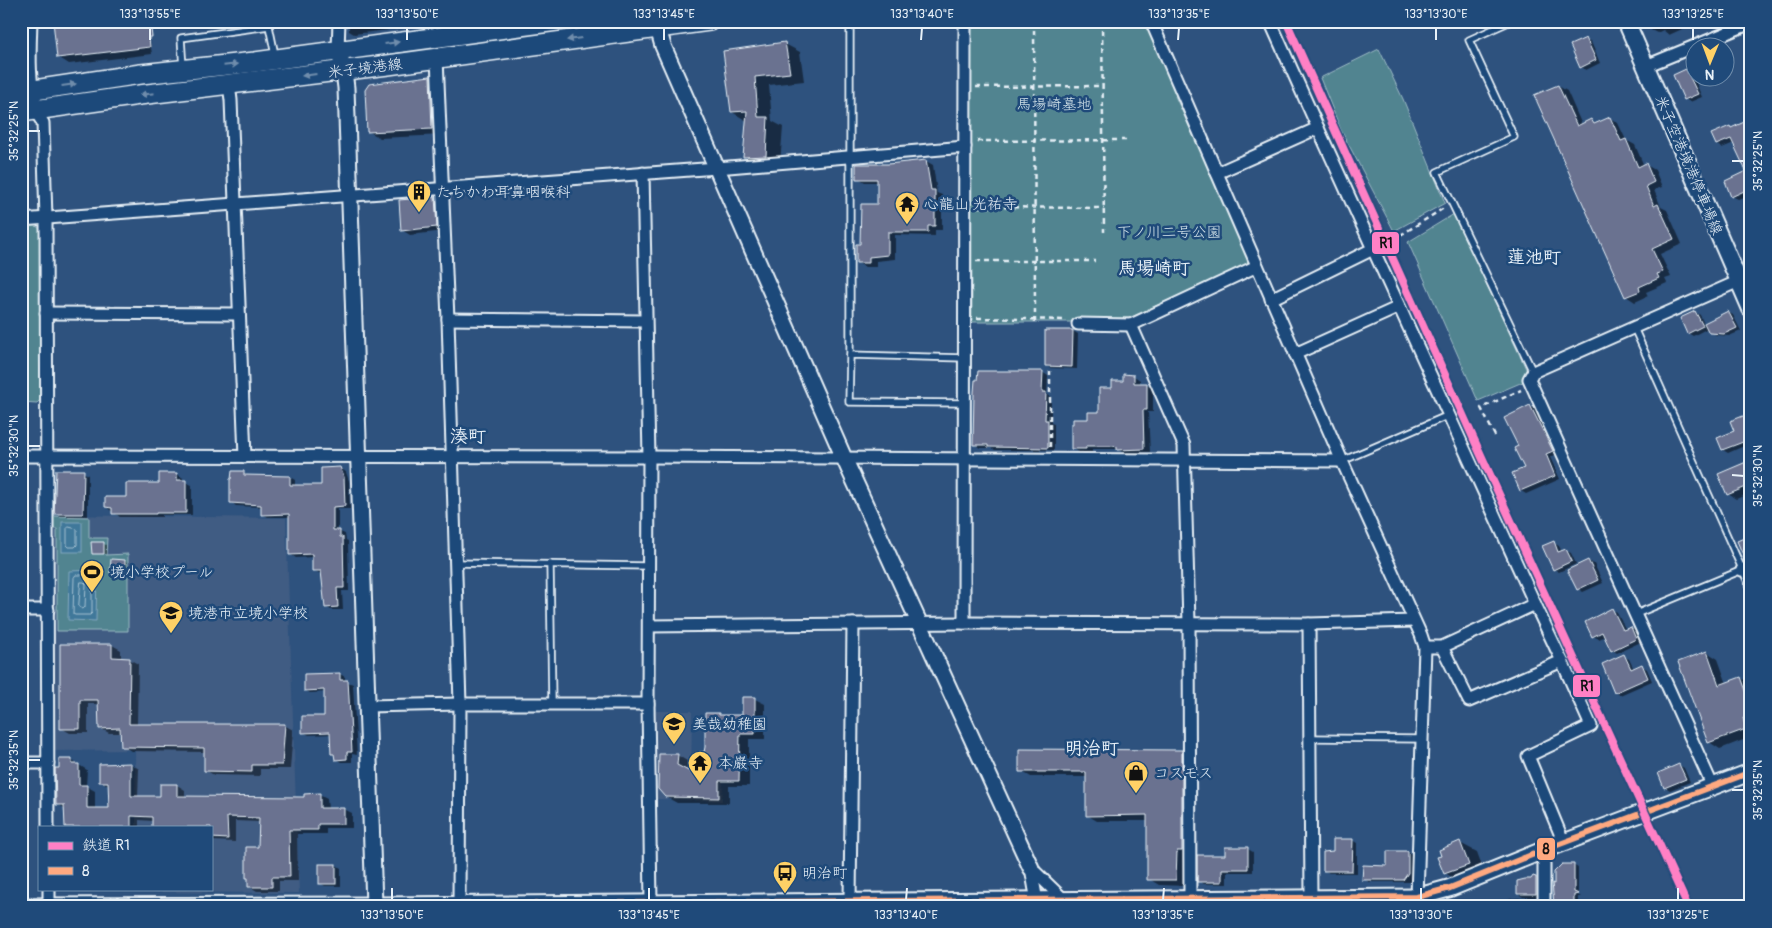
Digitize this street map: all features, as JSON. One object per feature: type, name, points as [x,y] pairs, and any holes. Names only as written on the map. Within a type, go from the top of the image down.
[{"type":"main road","name":"米子境港線","points":[[25,91],[557,21]]},
{"type":"main road","name":"米子境港線","points":[[28,111],[139,94],[344,71],[657,25],[709,21]]},
{"type":"main road","name":"米子空港境港停車場線","points":[[1626,21],[1743,282],[1751,309]]},
{"type":"main road","points":[[1417,902],[1544,850],[1751,772]]},
{"type":"street","points":[[29,21],[25,91],[28,111],[43,123],[46,218],[48,826]]},
{"type":"street","points":[[339,21],[338,50],[344,71],[346,88],[374,906]]},
{"type":"street","points":[[964,623],[965,21]]},
{"type":"street","points":[[21,906],[558,905],[651,902],[670,904],[850,901],[880,904],[1063,903],[1190,898],[1266,902],[1311,896],[1417,902],[1425,647],[1295,354],[1151,21]]},
{"type":"street","points":[[1270,21],[1591,726],[1528,756],[1564,843]]},
{"type":"street","points":[[1646,66],[1751,23]]},
{"type":"street","points":[[657,25],[663,46],[844,458],[1031,868],[1037,903]]},
{"type":"street","points":[[437,58],[448,319],[460,704],[459,904]]},
{"type":"street","points":[[229,85],[232,100],[238,314],[245,457]]},
{"type":"street","points":[[1217,173],[1318,128]]},
{"type":"street","points":[[21,220],[849,158],[965,144]]},
{"type":"street","points":[[643,173],[649,456],[648,704],[651,902]]},
{"type":"street","points":[[1272,299],[1374,249]]},
{"type":"street","points":[[1078,324],[1131,324],[1257,266]]},
{"type":"street","points":[[1713,786],[1529,379],[1532,372],[1743,282]]},
{"type":"street","points":[[1295,354],[1399,307]]},
{"type":"street","points":[[46,313],[238,314]]},
{"type":"street","points":[[448,319],[645,322]]},
{"type":"street","points":[[1131,324],[1184,445],[1189,623],[1190,898]]},
{"type":"street","points":[[21,456],[649,456],[964,460],[1185,459],[1342,461]]},
{"type":"street","points":[[1425,647],[1442,647],[1535,604]]},
{"type":"street","points":[[21,610],[48,610]]},
{"type":"street","points":[[649,626],[964,623],[1309,624],[1414,620]]},
{"type":"street","points":[[850,901],[853,624]]},
{"type":"street","points":[[1309,624],[1311,896]]},
{"type":"street","points":[[1442,647],[1469,701],[1562,661]]},
{"type":"street","points":[[367,706],[648,704]]},
{"type":"street","points":[[21,763],[48,763]]},
{"type":"street","points":[[1544,850],[1544,907]]},
{"type":"street","points":[[1031,868],[1063,903]]},
{"type":"street","points":[[49,890],[49,906]]},
{"type":"lane","points":[[850,21],[849,402],[964,403]]},
{"type":"lane","points":[[1512,21],[1469,40],[1514,137],[1437,172],[1532,372]]},
{"type":"lane","points":[[184,70],[181,38],[269,26],[276,59]]},
{"type":"lane","points":[[1634,328],[1747,568],[1751,589]]},
{"type":"lane","points":[[850,355],[964,358]]},
{"type":"lane","points":[[1342,461],[1449,415]]},
{"type":"lane","points":[[456,563],[648,566]]},
{"type":"lane","points":[[550,564],[552,704]]},
{"type":"lane","points":[[1636,614],[1747,568]]},
{"type":"lane","points":[[1310,738],[1422,739]]},
{"type":"path","points":[[1034,21],[1035,320]]},
{"type":"path","points":[[1102,21],[1104,232]]},
{"type":"path","points":[[965,87],[1102,86]]},
{"type":"path","points":[[965,144],[1035,140],[1130,140]]},
{"type":"path","points":[[1374,249],[1452,203]]},
{"type":"path","points":[[965,208],[1104,208]]},
{"type":"path","points":[[965,261],[1095,261]]},
{"type":"path","points":[[965,318],[1076,320],[1078,324]]},
{"type":"path","points":[[1050,371],[1050,460]]},
{"type":"path","points":[[1495,436],[1481,408],[1531,385]]},
{"type":"shaded area","name":"境港市立境小学校","points":[[52,515],[286,518],[299,893],[137,892],[137,890],[212,890],[212,826],[136,826],[135,750],[53,751]]},
{"type":"shaded area","name":"美哉幼稚園","points":[[656,711],[692,711],[691,779],[723,780],[722,801],[657,799]]},
{"type":"green space","name":"馬場崎墓地","points":[[971,21],[1148,21],[1178,95],[1175,96],[1252,263],[1129,318],[1075,319],[1074,322],[972,322]]},
{"type":"green space","points":[[1379,49],[1403,99],[1445,203],[1394,231],[1341,130],[1320,78]]},
{"type":"green space","points":[[1454,214],[1527,371],[1525,381],[1478,401],[1408,242]]},
{"type":"green space","points":[[35,225],[40,229],[41,399],[37,403],[21,402],[21,226]]},
{"type":"green space","name":"境小学校プール","points":[[53,516],[89,517],[89,538],[107,538],[106,555],[128,554],[128,631],[57,631],[57,529],[53,529]]},
{"type":"water","points":[[62,522],[82,522],[82,552],[62,552]]},
{"type":"water","points":[[97,570],[96,621],[68,620],[69,571]]},
{"type":"building","points":[[53,21],[150,21],[152,37],[149,37],[150,47],[57,58]]},
{"type":"building","points":[[1586,38],[1596,60],[1580,68],[1570,45]]},
{"type":"building","points":[[785,42],[790,73],[755,77],[758,117],[768,117],[766,156],[743,157],[747,111],[731,112],[723,51]]},
{"type":"building","points":[[1684,70],[1684,88],[1695,88],[1698,94],[1684,100],[1673,75]]},
{"type":"building","points":[[430,76],[432,129],[367,132],[365,90],[369,84]]},
{"type":"building","points":[[1558,85],[1577,126],[1591,119],[1594,124],[1610,117],[1621,141],[1626,139],[1638,167],[1646,163],[1654,182],[1646,186],[1654,206],[1658,204],[1674,239],[1652,249],[1663,272],[1657,274],[1659,278],[1639,287],[1640,291],[1625,297],[1534,95]]},
{"type":"building","points":[[1751,119],[1751,188],[1731,197],[1725,181],[1746,171],[1731,139],[1716,145],[1711,134]]},
{"type":"building","points":[[926,160],[931,190],[935,190],[935,226],[928,226],[928,232],[888,232],[888,255],[869,257],[869,263],[856,263],[856,244],[860,244],[861,204],[877,204],[877,179],[856,179],[856,164],[888,164]]},
{"type":"building","name":"たちかわ耳鼻咽喉科","points":[[435,197],[437,227],[401,231],[399,200]]},
{"type":"building","points":[[1695,311],[1703,326],[1687,334],[1680,318]]},
{"type":"building","points":[[1728,311],[1737,328],[1724,334],[1709,333],[1704,323]]},
{"type":"building","points":[[1045,330],[1073,330],[1072,367],[1045,366]]},
{"type":"building","points":[[978,371],[1043,371],[1042,392],[1046,392],[1045,420],[1048,420],[1048,448],[973,445],[974,392]]},
{"type":"building","points":[[1123,374],[1134,375],[1134,383],[1147,383],[1147,410],[1143,410],[1144,449],[1117,450],[1117,447],[1113,446],[1086,446],[1086,449],[1071,449],[1071,424],[1073,424],[1073,419],[1088,419],[1088,412],[1099,412],[1099,388],[1112,388],[1112,381],[1123,381]]},
{"type":"building","points":[[1530,405],[1553,451],[1546,454],[1555,476],[1520,491],[1512,473],[1524,468],[1514,448],[1518,446],[1504,418]]},
{"type":"building","points":[[1751,413],[1751,439],[1722,450],[1717,438],[1734,431],[1730,421]]},
{"type":"building","points":[[1751,460],[1751,485],[1727,495],[1718,474]]},
{"type":"building","points":[[340,467],[344,477],[345,506],[333,507],[333,530],[340,530],[340,537],[343,537],[344,588],[337,588],[338,607],[325,608],[321,571],[312,571],[312,554],[289,555],[289,514],[261,515],[261,505],[230,503],[230,479],[232,471],[244,471],[244,475],[290,476],[290,485],[321,485],[321,468]]},
{"type":"building","points":[[56,470],[84,470],[83,514],[54,514]]},
{"type":"building","points":[[159,473],[177,473],[177,480],[186,480],[186,513],[112,514],[112,508],[105,507],[105,497],[126,497],[126,483],[159,483]]},
{"type":"building","points":[[1751,535],[1751,559],[1745,560],[1737,541]]},
{"type":"building","points":[[1554,541],[1558,552],[1566,549],[1572,561],[1553,570],[1542,546]]},
{"type":"building","points":[[91,542],[104,542],[104,554],[92,554]]},
{"type":"building","points":[[111,559],[125,560],[125,573],[110,573]]},
{"type":"building","points":[[1588,560],[1598,580],[1577,590],[1567,570]]},
{"type":"building","points":[[1612,608],[1623,630],[1631,627],[1636,639],[1611,651],[1602,632],[1592,637],[1585,622]]},
{"type":"building","points":[[60,644],[112,644],[112,657],[130,658],[129,724],[285,724],[282,765],[252,765],[252,772],[204,771],[204,748],[121,747],[120,728],[99,729],[98,700],[80,700],[80,729],[60,729]]},
{"type":"building","points":[[1707,651],[1719,685],[1741,677],[1751,704],[1751,715],[1743,718],[1746,729],[1708,743],[1678,662]]},
{"type":"building","points":[[1624,654],[1631,669],[1642,664],[1648,678],[1614,693],[1602,664]]},
{"type":"building","points":[[340,673],[340,680],[348,680],[352,752],[347,752],[347,759],[335,760],[334,754],[331,754],[330,732],[302,733],[302,716],[324,716],[324,690],[304,691],[304,674]]},
{"type":"building","points":[[742,697],[755,697],[755,734],[740,734],[739,781],[719,781],[719,798],[665,797],[658,789],[659,754],[678,754],[677,765],[698,776],[699,752],[704,752],[705,747],[705,713],[742,715]]},
{"type":"building","name":"コスモス","points":[[1019,749],[1182,750],[1182,851],[1177,851],[1176,880],[1147,880],[1147,815],[1086,816],[1086,772],[1019,772]]},
{"type":"building","points":[[59,759],[72,759],[72,764],[79,764],[79,785],[87,785],[87,808],[109,808],[108,782],[99,782],[99,764],[131,763],[131,796],[160,796],[160,784],[177,784],[177,796],[304,797],[304,794],[320,793],[320,808],[344,808],[344,824],[318,824],[318,830],[289,830],[290,877],[272,877],[272,887],[248,887],[248,878],[246,878],[246,847],[258,847],[259,818],[227,817],[228,839],[212,838],[212,826],[152,826],[152,817],[131,816],[131,826],[65,826],[64,805],[56,805],[55,768],[59,768]]},
{"type":"building","points":[[1679,764],[1686,779],[1664,788],[1658,773]]},
{"type":"building","points":[[1333,839],[1353,839],[1352,871],[1323,871],[1323,852],[1333,851]]},
{"type":"building","points":[[1460,841],[1469,865],[1444,874],[1437,857],[1441,856],[1439,850]]},
{"type":"building","points":[[1225,847],[1248,847],[1248,869],[1222,869],[1222,882],[1197,882],[1197,855],[1225,855]]},
{"type":"building","points":[[1387,851],[1408,851],[1408,873],[1403,880],[1362,880],[1363,865],[1387,866]]},
{"type":"building","points":[[319,864],[336,864],[336,884],[319,884]]},
{"type":"building","points":[[1562,864],[1574,864],[1574,892],[1579,894],[1574,895],[1574,905],[1554,904],[1552,883],[1554,884],[1554,872]]},
{"type":"building","points":[[1533,876],[1536,877],[1536,894],[1517,894],[1517,881],[1531,879]]},
{"type":"waterway","points":[[447,46],[505,39]]},
{"type":"rail line","name":"R1","points":[[1286,21],[1481,455],[1688,907]]},
{"type":"transit line","name":"8","points":[[21,906],[1417,897],[1450,888],[1544,850],[1751,772]]},
{"type":"place","name":"たちかわ耳鼻咽喉科","points":[[419,213]]},
{"type":"place","name":"心龍山 光祐寺","points":[[907,225]]},
{"type":"place","name":"境小学校プール","points":[[92,593]]},
{"type":"place","name":"境港市立境小学校","points":[[171,634]]},
{"type":"place","name":"美哉幼稚園","points":[[674,745]]},
{"type":"place","name":"本巌寺","points":[[700,784]]},
{"type":"place","name":"コスモス","points":[[1136,794]]},
{"type":"place","name":"明治町","points":[[785,894]]},
{"type":"district","name":"蓮池町","points":[[1534,257]]},
{"type":"district","name":"馬場崎町","points":[[1154,268]]},
{"type":"district","name":"湊町","points":[[468,436]]},
{"type":"district","name":"明治町","points":[[1092,748]]},
{"type":"park label","name":"下ノ川二号公園","points":[[1169,232]]}]
